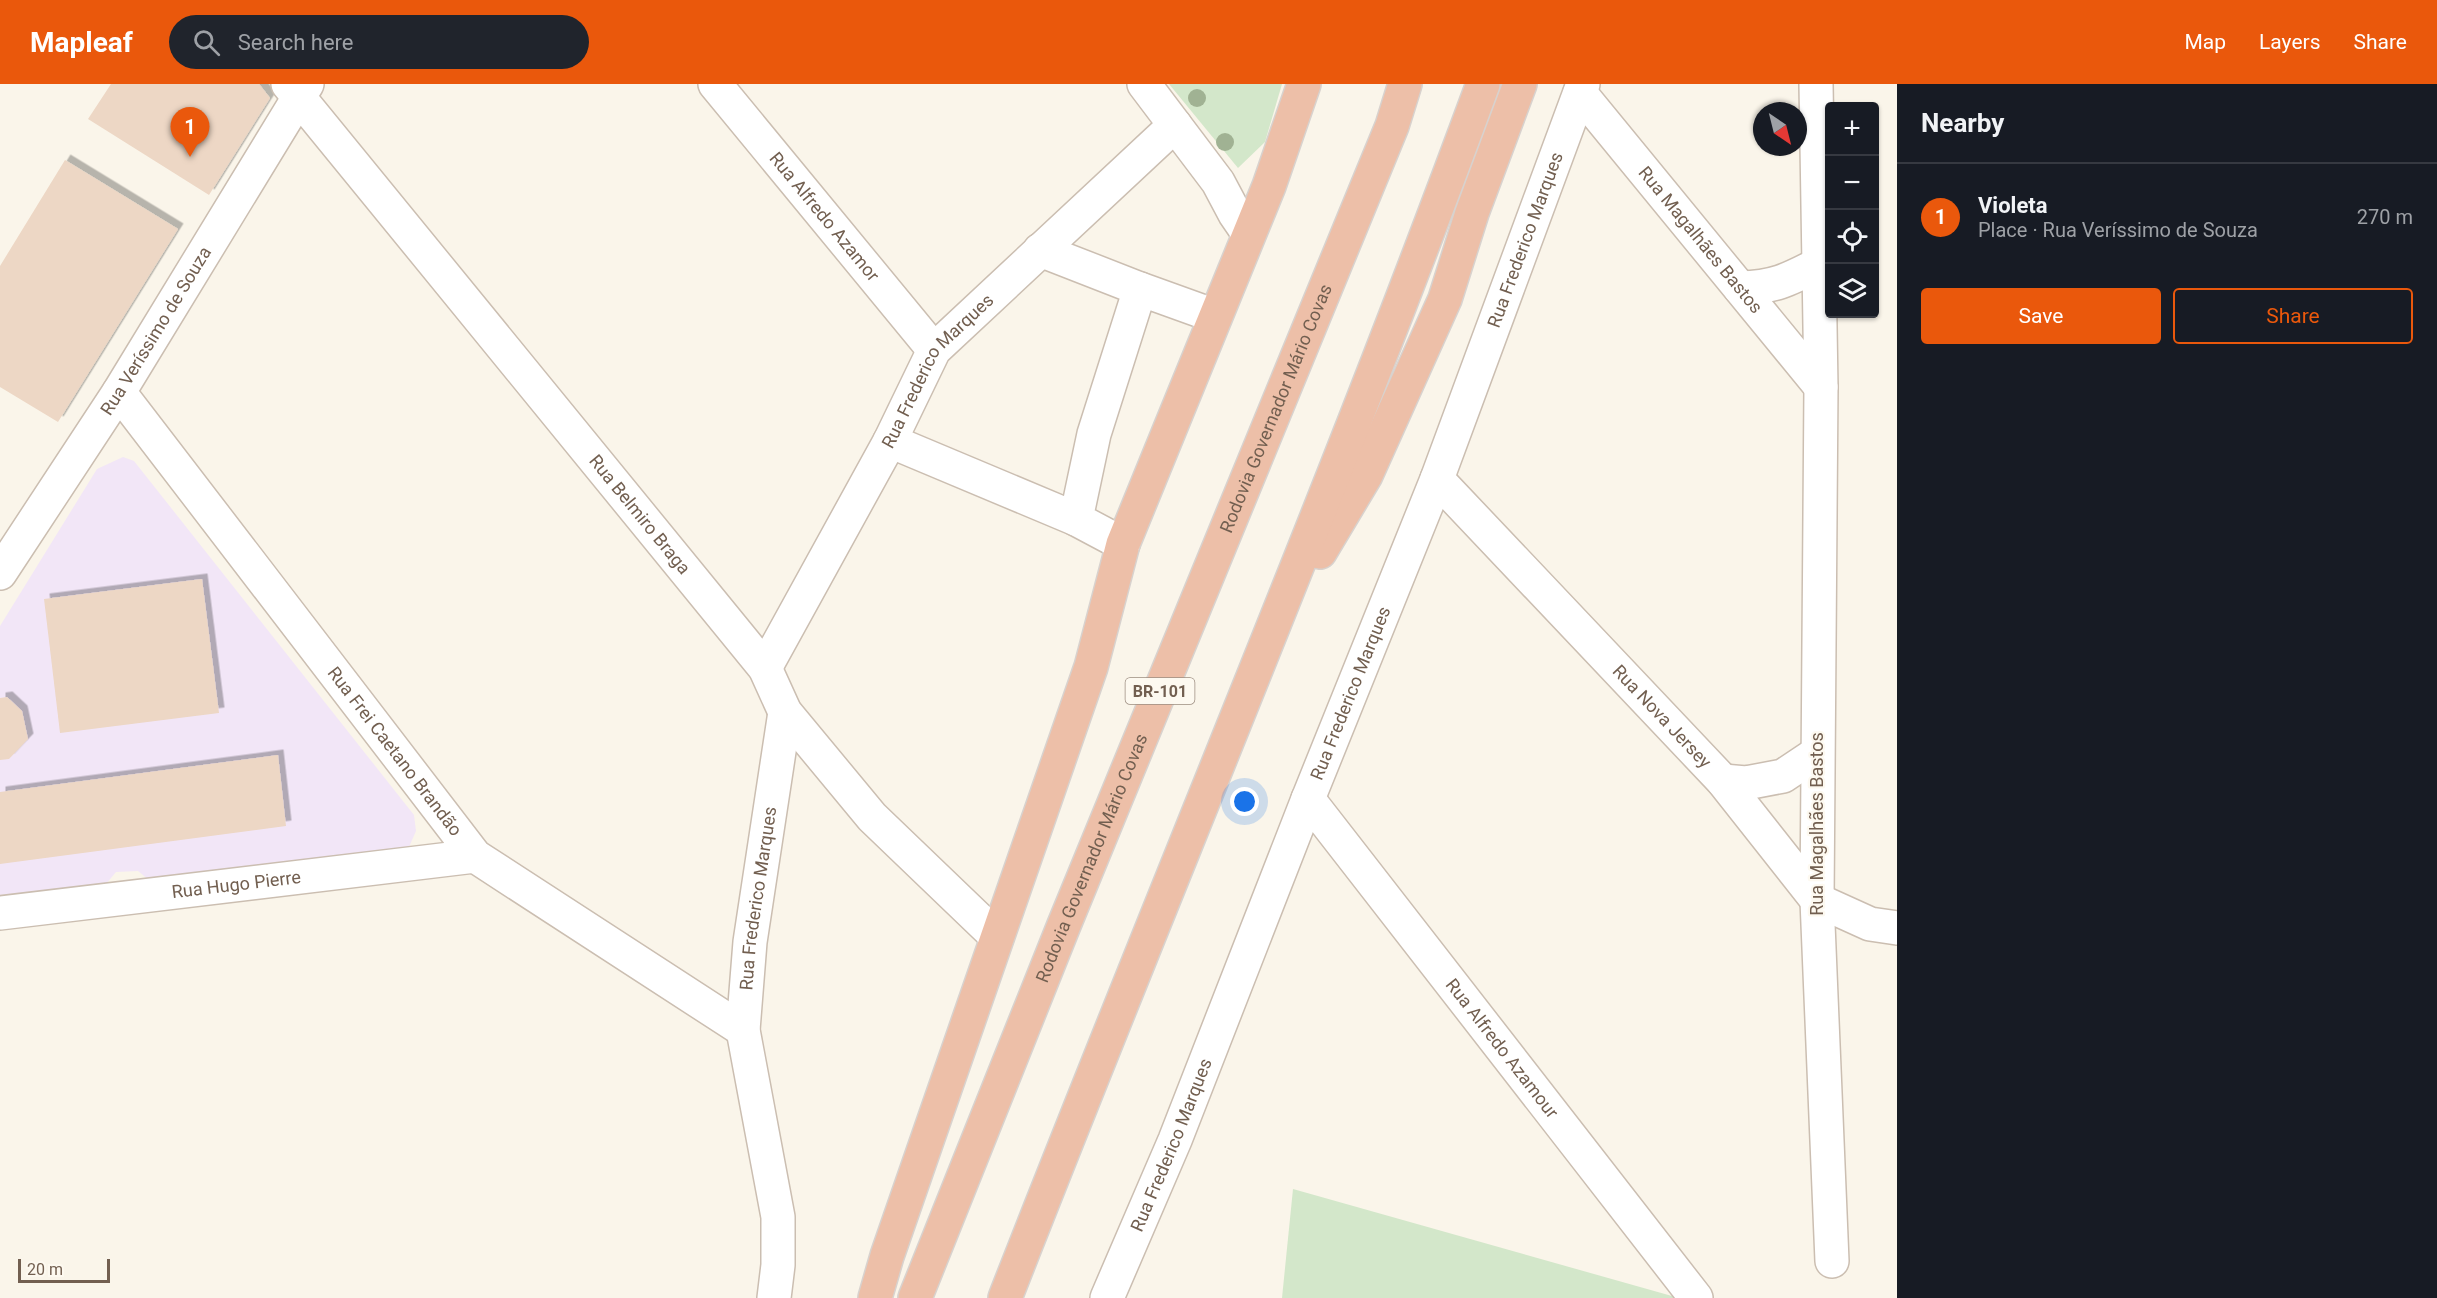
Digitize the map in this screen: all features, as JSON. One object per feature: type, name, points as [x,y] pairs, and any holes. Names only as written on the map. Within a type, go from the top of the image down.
[{"type":"highway","points":[[874,1298],[996,937],[1031,844],[1091,667],[1123,544],[1269,186],[1304,84]]},
{"type":"highway","name":"Rodovia Governador Mário Covas","points":[[915,1298],[1064,925],[1392,126],[1405,84]]},
{"type":"highway","points":[[1005,1298],[1094,1069],[1270,637],[1437,209],[1483,84]]},
{"type":"highway","points":[[1270,637],[1371,464],[1444,299],[1472,213],[1520,84]]},
{"type":"street","name":"Rua Alfredo Azamor","points":[[715,84],[934,350]]},
{"type":"street","points":[[1144,84],[1218,182],[1248,233]]},
{"type":"street","name":"Rua Magalhães Bastos","points":[[1816,84],[1821,387],[1816,754],[1817,900],[1832,1261]]},
{"type":"street","name":"Rua Veríssimo de Souza","points":[[0,570],[119,392],[298,88]]},
{"type":"street","name":"Rua Belmiro Braga","points":[[298,88],[765,668],[785,712],[872,817],[996,937]]},
{"type":"street","name":"Rua Frederico Marques","points":[[1107,1298],[1175,1140],[1308,799],[1437,479],[1582,89]]},
{"type":"street","name":"Rua Magalhães Bastos","points":[[1582,89],[1821,387]]},
{"type":"street","name":"Rua Frederico Marques","points":[[765,668],[890,441],[934,350],[1175,125]]},
{"type":"street","points":[[1218,182],[1269,186]]},
{"type":"street","points":[[1040,250],[1215,316]]},
{"type":"street","points":[[1740,288],[1765,288],[1790,279],[1819,264]]},
{"type":"street","points":[[1076,519],[1094,434],[1140,289]]},
{"type":"street","name":"Rua Frei Caetano Brandão","points":[[119,392],[475,856],[743,1030]]},
{"type":"street","points":[[890,441],[1076,519],[1123,544]]},
{"type":"street","name":"Rua Nova Jersey","points":[[1437,479],[1723,781],[1817,900],[1870,924],[1897,928]]},
{"type":"street","name":"Rua Frederico Marques","points":[[774,1298],[778,1265],[778,1217],[743,1030],[750,942],[785,712]]},
{"type":"street","points":[[1723,781],[1746,783],[1783,776],[1816,754]]},
{"type":"street","name":"Rua Alfredo Azamour","points":[[1308,799],[1696,1298]]},
{"type":"street","name":"Rua Hugo Pierre","points":[[0,913],[475,856]]},
{"type":"shaded area","points":[[123,457],[134,461],[414,815],[416,831],[409,847],[394,853],[149,880],[138,871],[116,872],[106,884],[0,895],[0,626],[97,469]]},
{"type":"green space","points":[[1169,84],[1282,84],[1265,142],[1238,168]]},
{"type":"green space","points":[[1293,1189],[1679,1298],[1282,1298]]},
{"type":"building","points":[[111,84],[259,84],[270,98],[209,195],[88,119]]},
{"type":"building","points":[[65,160],[178,229],[58,422],[0,387],[0,266]]},
{"type":"building","points":[[202,579],[219,713],[60,733],[44,599]]},
{"type":"building","points":[[7,697],[22,711],[28,739],[9,759],[0,760],[0,698]]},
{"type":"building","points":[[278,755],[286,826],[0,864],[0,792]]},
{"type":"place","name":"Violeta","points":[[190,157]]}]
